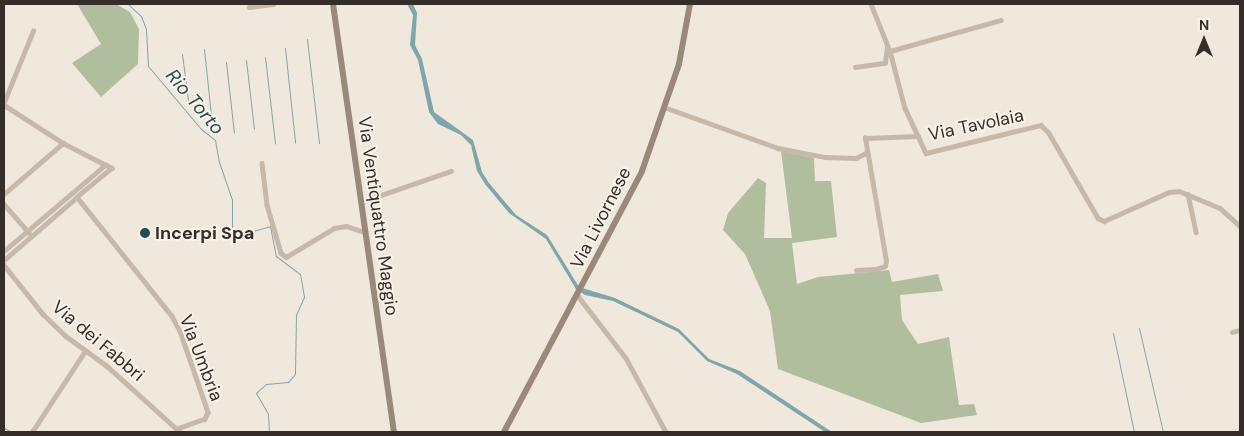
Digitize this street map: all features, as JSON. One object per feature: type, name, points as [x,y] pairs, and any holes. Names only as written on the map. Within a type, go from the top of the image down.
[{"type":"main road","name":"Via Ventiquattro Maggio","points":[[333,4],[394,432]]},
{"type":"main road","name":"Via Livornese","points":[[504,432],[579,295],[642,171],[679,64],[690,4]]},
{"type":"street","points":[[249,8],[273,4]]},
{"type":"street","name":"Via Tavolaia","points":[[871,4],[890,51],[896,82],[926,154],[1044,126],[1098,218],[1104,221],[1169,192],[1188,194],[1230,214],[1240,226]]},
{"type":"street","points":[[890,51],[1001,20]]},
{"type":"street","points":[[4,260],[112,168],[63,143],[4,104],[33,31]]},
{"type":"street","points":[[855,67],[885,63],[887,42]]},
{"type":"street","points":[[664,107],[778,148],[825,158],[862,158],[866,153]]},
{"type":"street","points":[[856,270],[876,269],[885,266],[886,261],[864,141],[867,136],[918,136]]},
{"type":"street","points":[[4,194],[63,143]]},
{"type":"street","points":[[262,163],[267,205],[282,253],[286,257],[334,228],[346,226],[365,232]]},
{"type":"street","points":[[4,251],[105,165]]},
{"type":"street","points":[[361,202],[451,171]]},
{"type":"street","points":[[1188,194],[1196,232]]},
{"type":"street","name":"Via Umbria","points":[[77,197],[172,316],[180,331],[208,412],[205,419],[179,431]]},
{"type":"street","points":[[4,204],[31,236]]},
{"type":"street","name":"Via dei Fabbri","points":[[4,264],[43,314],[86,351],[107,366],[179,431]]},
{"type":"street","points":[[579,295],[626,358],[666,432]]},
{"type":"street","points":[[1232,332],[1240,330]]},
{"type":"street","points":[[32,432],[86,351]]},
{"type":"green space","points":[[77,4],[116,4],[130,12],[139,29],[138,64],[101,97],[72,63],[101,44]]},
{"type":"green space","points":[[781,151],[814,158],[815,181],[831,181],[837,237],[792,243],[797,284],[818,277],[889,270],[892,282],[938,274],[943,291],[900,295],[902,320],[918,344],[949,337],[959,405],[974,404],[977,415],[921,423],[778,369],[770,311],[745,254],[723,230],[728,213],[758,178],[766,183],[764,238],[792,238]]},
{"type":"water","points":[[407,4],[413,4],[417,13],[415,45],[422,59],[434,112],[473,140],[482,172],[489,183],[516,215],[547,235],[579,287],[615,298],[679,329],[709,359],[740,371],[832,432],[825,432],[737,374],[707,361],[678,332],[613,301],[585,295],[576,289],[546,239],[509,213],[485,184],[477,171],[471,145],[461,135],[438,124],[429,112],[418,60],[410,45],[413,15]]},
{"type":"waterway","name":"Rio Torto","points":[[128,4],[141,16],[146,29],[148,66],[201,129],[215,140],[219,162],[232,199],[232,232],[239,235],[270,226],[276,256],[300,274],[304,297],[296,315],[295,374],[288,382],[266,384],[256,393],[268,414],[269,432]]},
{"type":"waterway","points":[[307,39],[319,143]]},
{"type":"waterway","points":[[285,48],[295,142]]},
{"type":"waterway","points":[[204,49],[212,125]]},
{"type":"waterway","points":[[182,54],[188,100]]},
{"type":"waterway","points":[[265,57],[275,143]]},
{"type":"waterway","points":[[246,60],[254,129]]},
{"type":"waterway","points":[[226,62],[234,133]]},
{"type":"waterway","points":[[1139,328],[1163,432]]},
{"type":"waterway","points":[[1113,333],[1134,432]]},
{"type":"waterway","points":[[4,428],[12,432]]},
{"type":"place","name":"Incerpi Spa","points":[[145,233]]}]
